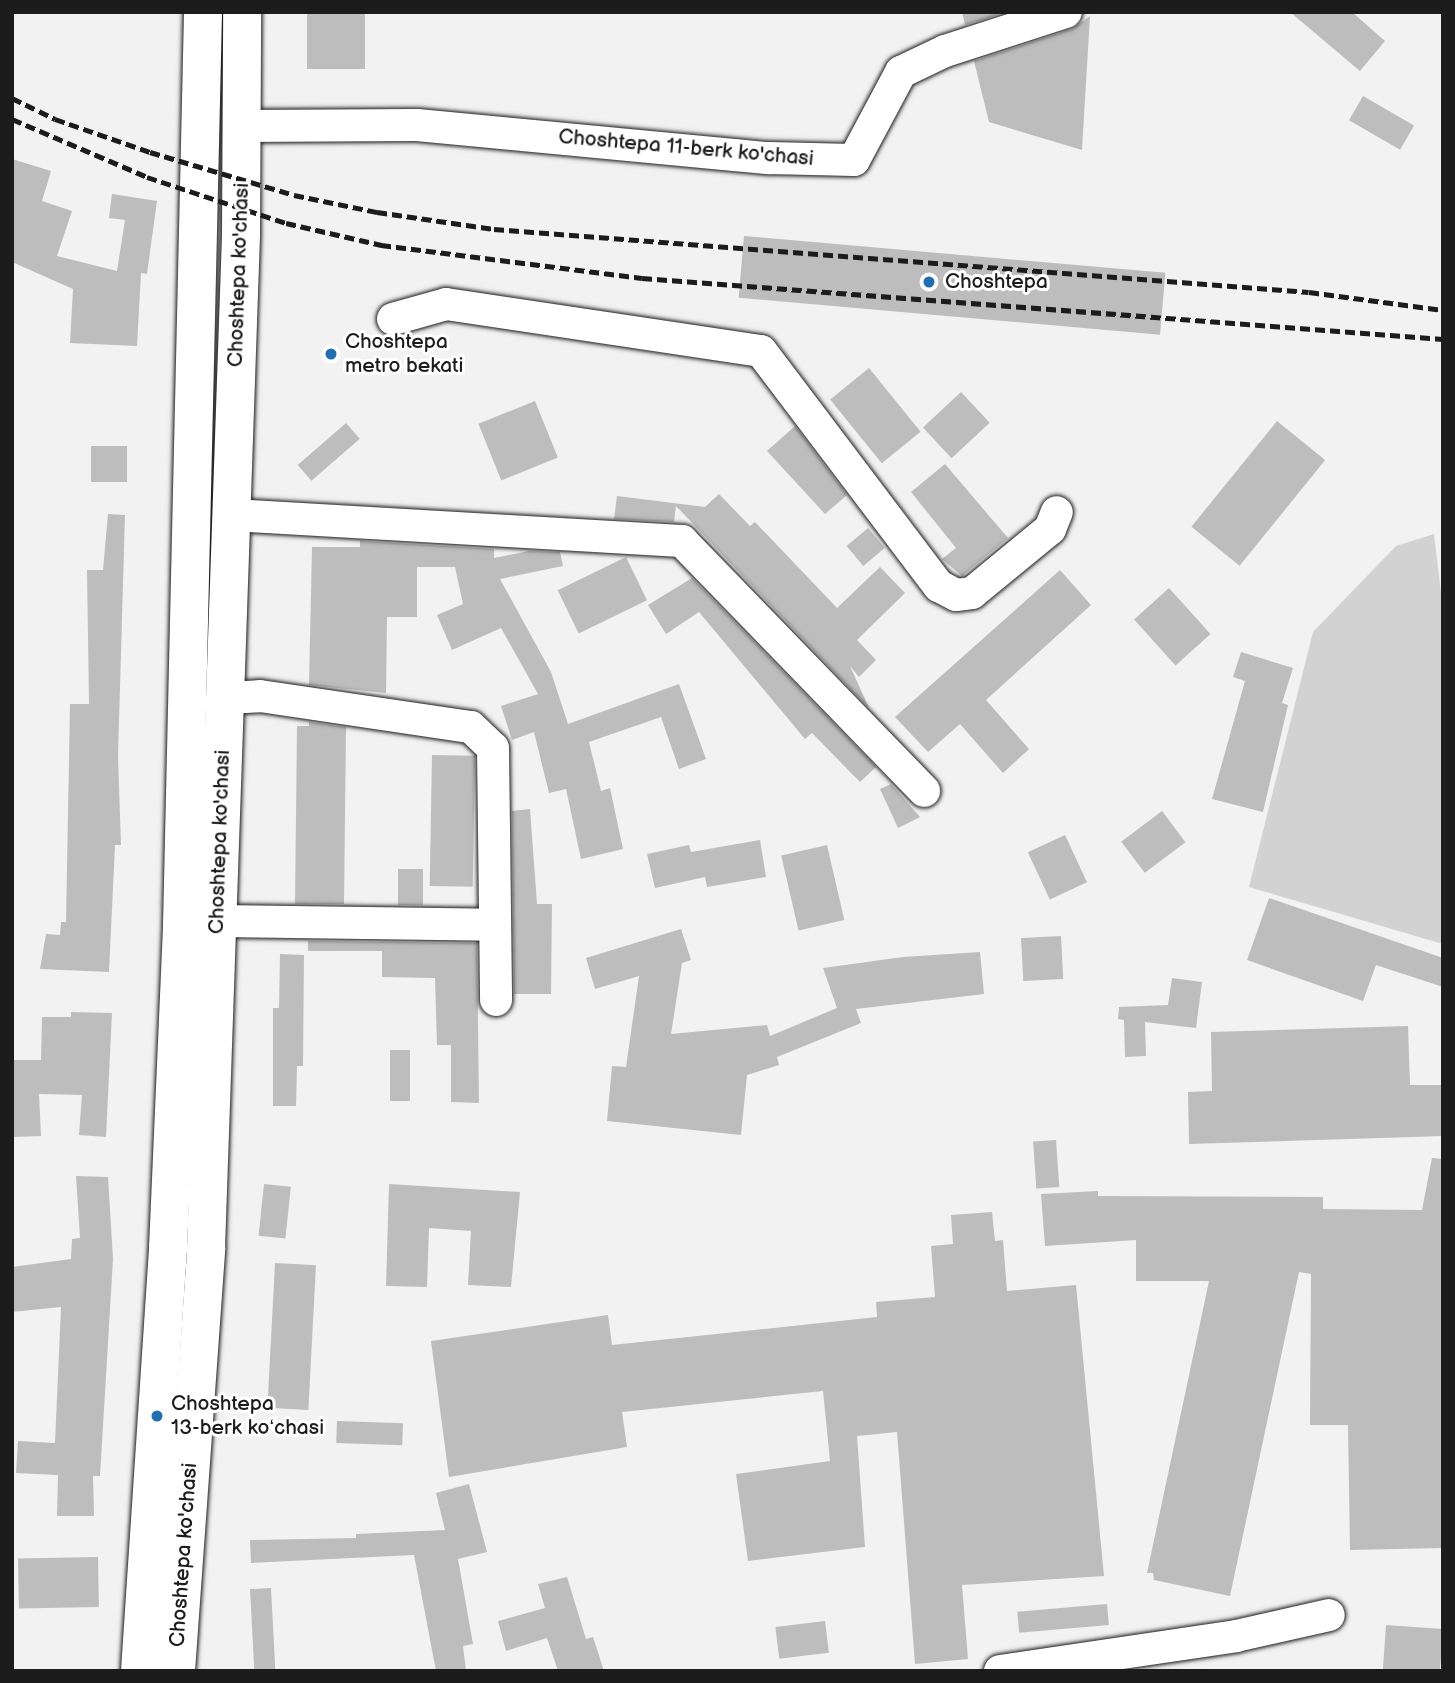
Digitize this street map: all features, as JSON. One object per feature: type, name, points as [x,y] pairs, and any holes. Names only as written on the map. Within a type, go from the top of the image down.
[{"type":"main road","name":"Choshtepa ko'chasi","points":[[140,1671],[168,1248],[182,926],[203,12]]},
{"type":"main road","name":"Choshtepa ko'chasi","points":[[176,1671],[206,1248],[243,125],[242,12]]},
{"type":"street","name":"Choshtepa 11-berk ko'chasi","points":[[243,125],[417,125],[769,158],[854,160],[901,72],[945,51],[1066,12]]},
{"type":"street","points":[[393,319],[446,304],[761,351],[939,586],[956,595],[972,593],[982,585],[1050,529],[1057,512]]},
{"type":"street","points":[[231,515],[682,541],[924,791]]},
{"type":"street","points":[[225,698],[260,696],[471,727],[493,748],[496,1000]]},
{"type":"street","points":[[217,921],[495,925]]},
{"type":"street","points":[[1000,1671],[1236,1636],[1329,1615]]},
{"type":"shaded area","points":[[1434,534],[1443,609],[1443,944],[1249,887],[1313,632],[1396,546]]},
{"type":"building","points":[[307,12],[365,12],[365,69],[307,69]]},
{"type":"building","points":[[962,12],[997,12],[997,15],[965,25]]},
{"type":"building","points":[[1290,12],[1352,12],[1385,41],[1360,71]]},
{"type":"building","points":[[1090,16],[1082,150],[989,122],[974,61],[1072,29]]},
{"type":"building","points":[[1363,96],[1414,126],[1400,150],[1349,120]]},
{"type":"building","points":[[12,159],[51,171],[42,201],[72,211],[57,256],[117,271],[125,220],[109,218],[112,194],[157,201],[147,274],[141,273],[137,346],[70,343],[73,289],[12,262]]},
{"type":"building","points":[[744,236],[1165,273],[1160,335],[739,298]]},
{"type":"building","points":[[869,368],[921,432],[882,463],[830,399]]},
{"type":"building","points":[[961,392],[990,423],[952,458],[923,427]]},
{"type":"building","points":[[535,401],[558,458],[501,480],[478,424]]},
{"type":"building","points":[[1277,421],[1325,460],[1240,566],[1191,527]]},
{"type":"building","points":[[346,423],[360,439],[311,481],[298,465]]},
{"type":"building","points":[[795,426],[847,495],[825,514],[767,451]]},
{"type":"building","points":[[91,446],[127,446],[127,482],[91,482]]},
{"type":"building","points":[[945,464],[1008,538],[962,576],[942,559],[956,548],[911,492]]},
{"type":"building","points":[[719,494],[750,526],[755,522],[837,608],[880,567],[905,593],[857,640],[876,660],[859,677],[850,666],[869,708],[676,506],[674,522],[614,519],[617,496],[705,507]]},
{"type":"building","points":[[108,514],[125,515],[118,756],[121,845],[115,845],[109,972],[40,969],[46,934],[60,935],[61,922],[66,922],[70,704],[89,704],[87,570],[103,570]]},
{"type":"building","points":[[868,528],[885,548],[863,566],[847,546]]},
{"type":"building","points":[[360,541],[494,549],[494,558],[529,551],[560,552],[563,566],[500,579],[551,672],[568,724],[679,684],[706,759],[679,769],[661,717],[589,742],[601,791],[610,788],[623,849],[581,859],[566,789],[549,793],[534,732],[512,740],[501,706],[538,694],[501,628],[452,650],[437,615],[463,604],[455,567],[417,567],[417,617],[387,617],[386,693],[309,685],[312,547],[360,547]]},
{"type":"building","points":[[626,557],[647,600],[579,633],[558,590]]},
{"type":"building","points":[[1060,570],[1091,605],[986,700],[1029,749],[1003,773],[960,724],[928,752],[895,717]]},
{"type":"building","points":[[692,578],[876,767],[860,782],[812,733],[805,739],[699,612],[666,634],[648,605]]},
{"type":"building","points":[[1169,588],[1210,634],[1176,666],[1134,619]]},
{"type":"building","points":[[1241,652],[1293,668],[1282,703],[1288,705],[1263,812],[1212,799],[1245,681],[1233,677]]},
{"type":"building","points":[[309,722],[346,727],[344,904],[295,904],[297,726],[309,726]]},
{"type":"building","points":[[432,755],[475,756],[473,887],[430,886]]},
{"type":"building","points":[[891,784],[920,817],[898,828],[880,789]]},
{"type":"building","points":[[530,809],[537,904],[552,904],[551,994],[514,994],[512,811]]},
{"type":"building","points":[[1162,811],[1185,842],[1145,873],[1121,842]]},
{"type":"building","points":[[1065,835],[1087,882],[1050,899],[1028,852]]},
{"type":"building","points":[[760,840],[766,877],[707,887],[705,877],[655,888],[647,854],[689,845],[691,852]]},
{"type":"building","points":[[827,845],[844,920],[799,931],[781,856]]},
{"type":"building","points":[[398,869],[423,869],[423,905],[398,905]]},
{"type":"building","points":[[1269,898],[1443,958],[1443,987],[1376,965],[1363,1001],[1247,960]]},
{"type":"building","points":[[681,929],[691,960],[682,963],[671,1034],[767,1025],[770,1036],[837,1008],[823,968],[903,957],[980,952],[984,994],[856,1009],[861,1023],[777,1057],[779,1065],[747,1075],[741,1135],[607,1121],[612,1066],[626,1067],[639,976],[595,989],[586,958]]},
{"type":"building","points":[[1061,936],[1063,979],[1023,981],[1021,938]]},
{"type":"building","points":[[308,941],[477,943],[479,1103],[451,1102],[451,1045],[437,1045],[435,978],[382,977],[382,951],[308,951]]},
{"type":"building","points":[[280,954],[304,955],[303,1066],[297,1066],[296,1106],[273,1106],[273,1008],[279,1008]]},
{"type":"building","points":[[1172,978],[1202,982],[1196,1028],[1145,1022],[1146,1056],[1125,1057],[1124,1020],[1118,1019],[1119,1007],[1168,1005]]},
{"type":"building","points":[[71,1012],[112,1013],[106,1137],[79,1135],[82,1095],[39,1094],[41,1136],[12,1137],[12,1060],[41,1060],[42,1017],[71,1017]]},
{"type":"building","points":[[1408,1026],[1410,1085],[1443,1085],[1443,1136],[1189,1144],[1188,1092],[1212,1091],[1211,1032]]},
{"type":"building","points":[[390,1050],[410,1050],[410,1101],[390,1101]]},
{"type":"building","points":[[1056,1140],[1059,1187],[1036,1188],[1033,1142]]},
{"type":"building","points":[[1432,1158],[1443,1159],[1443,1548],[1350,1550],[1348,1425],[1310,1425],[1311,1274],[1299,1272],[1230,1596],[1154,1580],[1153,1573],[1147,1573],[1209,1281],[1136,1281],[1136,1240],[1045,1246],[1041,1194],[1098,1191],[1098,1196],[1323,1197],[1323,1209],[1422,1210]]},
{"type":"building","points":[[76,1176],[108,1177],[113,1259],[100,1476],[93,1476],[94,1516],[57,1516],[58,1475],[16,1473],[18,1441],[55,1443],[61,1307],[12,1312],[12,1267],[71,1259],[72,1239],[80,1238]]},
{"type":"building","points":[[264,1184],[291,1187],[285,1239],[259,1236]]},
{"type":"building","points":[[389,1184],[520,1192],[511,1287],[468,1285],[471,1231],[429,1228],[427,1287],[386,1286]]},
{"type":"building","points":[[992,1212],[995,1241],[1003,1240],[1007,1291],[1076,1285],[1104,1576],[962,1585],[968,1659],[915,1664],[897,1432],[857,1436],[865,1547],[748,1561],[736,1474],[830,1461],[823,1391],[622,1412],[627,1447],[449,1477],[431,1341],[608,1315],[612,1345],[877,1317],[876,1302],[935,1297],[931,1246],[953,1244],[951,1215]]},
{"type":"building","points":[[275,1263],[316,1265],[308,1410],[267,1408]]},
{"type":"building","points":[[337,1421],[403,1423],[402,1445],[336,1443]]},
{"type":"building","points":[[469,1484],[487,1552],[458,1559],[473,1644],[463,1646],[466,1671],[436,1671],[414,1555],[251,1563],[250,1540],[356,1538],[356,1534],[445,1530],[436,1493]]},
{"type":"building","points":[[98,1557],[99,1607],[19,1608],[18,1558]]},
{"type":"building","points":[[567,1577],[586,1639],[593,1637],[604,1671],[558,1671],[547,1638],[506,1651],[498,1621],[545,1608],[538,1584]]},
{"type":"building","points":[[271,1588],[275,1671],[254,1671],[250,1589]]},
{"type":"building","points":[[1107,1604],[1109,1625],[1019,1633],[1017,1612]]},
{"type":"building","points":[[825,1621],[829,1653],[779,1659],[775,1627]]},
{"type":"building","points":[[1386,1625],[1443,1629],[1440,1671],[1383,1671]]},
{"type":"railway","points":[[12,98],[55,119],[150,152],[294,195],[377,212],[494,229],[1309,292],[1443,310]]},
{"type":"railway","points":[[12,119],[147,177],[286,223],[381,245],[642,278],[1443,339]]},
{"type":"place","name":"Choshtepa","points":[[929,282]]},
{"type":"place","name":"Choshtepa metro bekati","points":[[331,354]]},
{"type":"place","name":"Choshtepa 13-berk koʻchasi","points":[[157,1416]]}]
